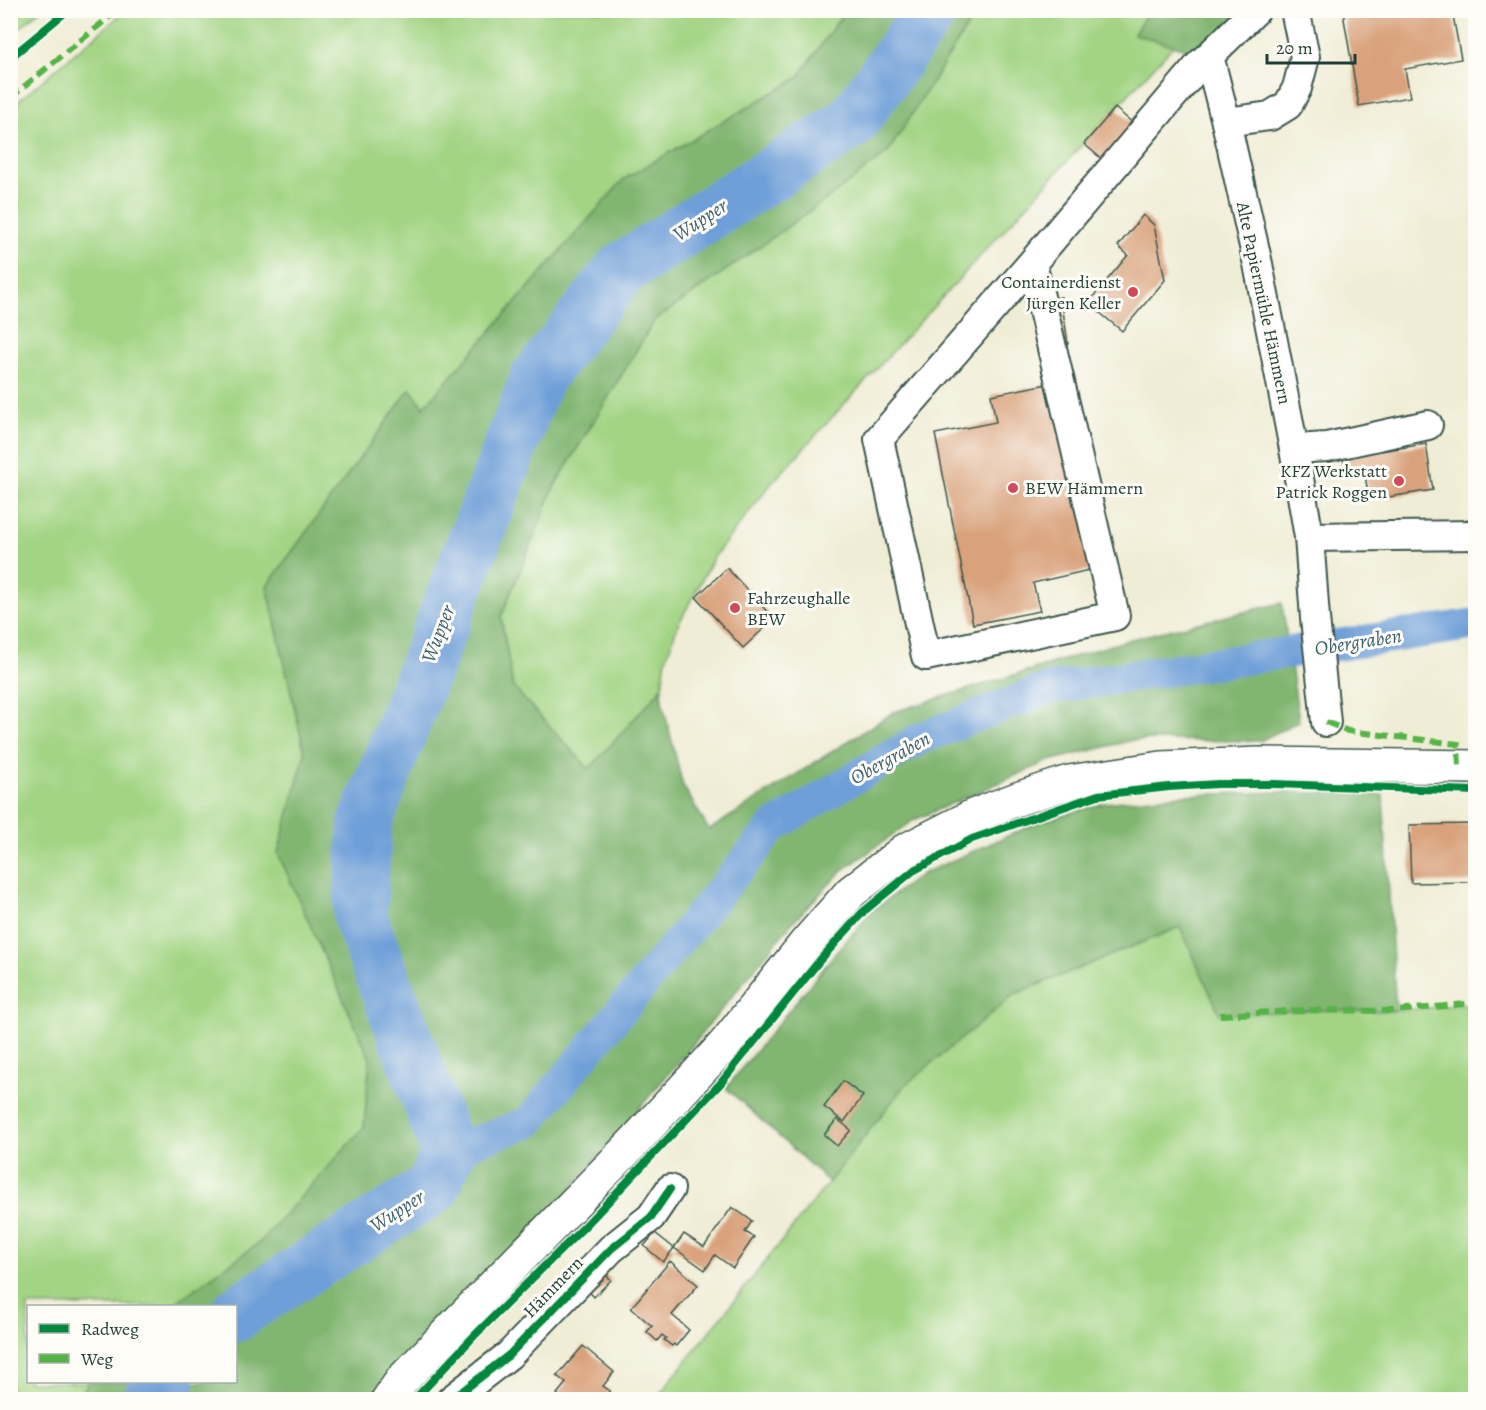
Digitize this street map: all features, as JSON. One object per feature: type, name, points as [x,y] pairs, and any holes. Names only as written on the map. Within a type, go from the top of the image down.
[{"type":"main road","points":[[388,1400],[402,1380],[645,1131],[724,1045],[805,944],[851,892],[904,851],[973,816],[1069,782],[1161,768],[1258,764],[1476,767]]},
{"type":"street","points":[[1032,263],[1115,616],[926,656],[879,439],[1032,263],[1192,73],[1256,10]]},
{"type":"street","points":[[1226,122],[1270,116],[1288,105],[1297,87],[1305,57],[1295,10]]},
{"type":"street","name":"Alte Papiermühle Hämmern","points":[[1209,56],[1258,264],[1294,449],[1309,537],[1326,722]]},
{"type":"street","points":[[1294,449],[1327,447],[1428,425]]},
{"type":"street","points":[[1309,537],[1476,534]]},
{"type":"street","name":"Hämmern","points":[[451,1400],[509,1355],[611,1249],[651,1217],[670,1189]]},
{"type":"green space","points":[[11,10],[39,10],[39,11],[11,36]]},
{"type":"green space","points":[[125,11],[845,11],[798,78],[624,179],[424,407],[411,390],[267,586],[305,754],[278,853],[370,1059],[364,1127],[260,1242],[172,1305],[27,1305],[27,1383],[88,1383],[76,1399],[11,1400],[11,107]]},
{"type":"green space","points":[[845,11],[977,11],[888,152],[834,194],[654,321],[554,487],[501,617],[513,687],[589,769],[662,688],[662,701],[683,786],[709,830],[894,712],[1131,639],[1282,603],[1299,721],[1260,741],[1133,740],[1049,761],[914,820],[842,871],[791,924],[686,1053],[459,1321],[388,1399],[76,1400],[88,1383],[237,1383],[237,1305],[172,1305],[260,1242],[364,1127],[370,1059],[278,853],[305,754],[267,586],[410,389],[424,407],[624,179],[798,78]]},
{"type":"green space","points":[[977,11],[1148,11],[1135,34],[1174,45],[771,484],[714,557],[677,627],[666,659],[662,688],[589,769],[513,687],[501,617],[554,487],[654,321],[834,194],[888,152]]},
{"type":"green space","points":[[1148,11],[1256,11],[1209,56],[1134,34]]},
{"type":"green space","points":[[1282,792],[1383,795],[1396,1011],[1310,1010],[1220,1015],[1180,927],[1015,994],[904,1086],[829,1182],[726,1088],[873,910],[922,874],[1037,823],[1105,803],[1181,795]]},
{"type":"green space","points":[[1180,927],[1310,1010],[1396,1011],[1475,1003],[1475,1399],[655,1400],[904,1086],[1015,994]]},
{"type":"building","points":[[1347,10],[1452,10],[1461,59],[1405,69],[1410,97],[1359,106],[1344,19]]},
{"type":"building","points":[[1115,108],[1134,124],[1103,160],[1084,144]]},
{"type":"building","points":[[1143,215],[1154,225],[1165,280],[1122,331],[1088,303],[1128,255],[1118,246]]},
{"type":"building","points":[[1061,297],[1068,344],[1059,346],[1052,299]]},
{"type":"building","name":"BEW Hämmern","points":[[1058,382],[1098,568],[1033,583],[1040,611],[973,624],[935,434],[996,422],[991,395]]},
{"type":"building","name":"KFZ Werkstatt Patrick Roggen","points":[[1426,444],[1433,490],[1369,500],[1364,469],[1345,472],[1343,457]]},
{"type":"building","name":"Fahrzeughalle BEW","points":[[727,568],[774,619],[743,648],[696,597]]},
{"type":"building","points":[[1476,824],[1476,882],[1411,883],[1409,825]]},
{"type":"building","points":[[843,1081],[863,1096],[844,1122],[824,1107]]},
{"type":"building","points":[[837,1119],[851,1130],[837,1146],[824,1135]]},
{"type":"building","points":[[732,1207],[752,1221],[745,1232],[754,1237],[733,1268],[715,1255],[705,1270],[674,1248],[684,1234],[704,1247]]},
{"type":"building","points":[[655,1233],[674,1248],[663,1262],[644,1246]]},
{"type":"building","points":[[670,1261],[698,1285],[672,1315],[689,1330],[676,1346],[664,1340],[666,1338],[662,1335],[657,1341],[647,1332],[652,1326],[631,1308]]},
{"type":"building","points":[[602,1270],[611,1280],[594,1297],[585,1287]]},
{"type":"building","points":[[583,1346],[614,1372],[603,1386],[610,1391],[603,1400],[563,1400],[557,1394],[566,1383],[557,1376]]},
{"type":"waterway","name":"Wupper","points":[[237,1314],[433,1188],[448,1151],[360,917],[365,824],[537,378],[621,270],[851,123],[931,10]]},
{"type":"waterway","name":"Obergraben","points":[[448,1151],[528,1123],[774,826],[919,739],[1046,689],[1476,624]]},
{"type":"waterway","name":"Wupper","points":[[149,1400],[167,1383]]},
{"type":"marked path","points":[[10,98],[118,10]]},
{"type":"marked path","points":[[1326,722],[1348,731],[1458,744],[1459,767]]},
{"type":"marked path","points":[[1220,1015],[1310,1010],[1396,1011],[1476,1003]]},
{"type":"cycle path","points":[[10,58],[68,10]]},
{"type":"cycle path","points":[[414,1400],[475,1335],[586,1225],[720,1084],[820,960],[863,912],[913,871],[972,839],[1098,795],[1218,784],[1476,791]]},
{"type":"cycle path","points":[[451,1400],[509,1355],[611,1249],[651,1217],[670,1189]]},
{"type":"place","name":"Containerdienst Jürgen Keller","points":[[1133,292]]},
{"type":"place","name":"KFZ Werkstatt Patrick Roggen","points":[[1399,481]]},
{"type":"place","name":"BEW Hämmern","points":[[1013,488]]},
{"type":"place","name":"Fahrzeughalle BEW","points":[[735,608]]}]
